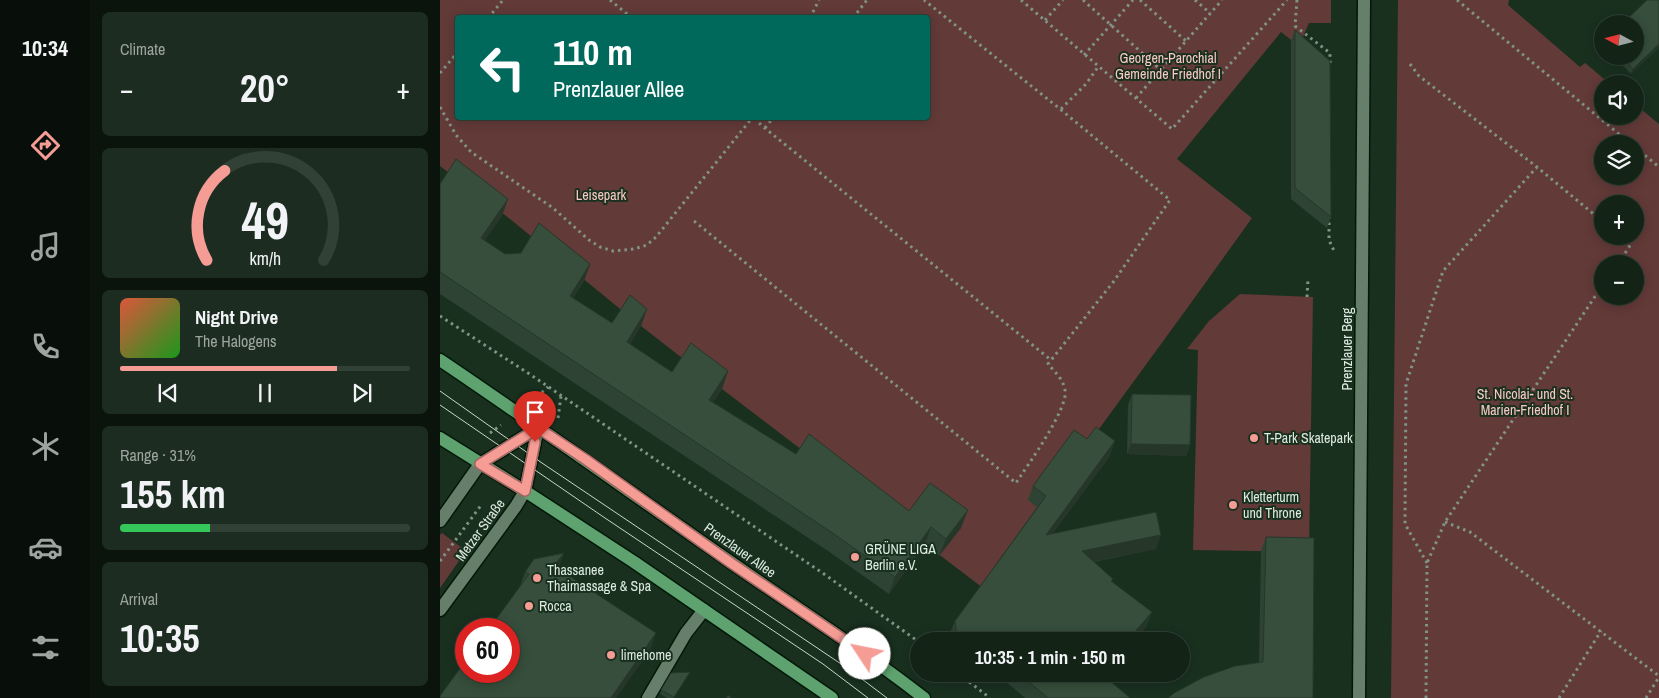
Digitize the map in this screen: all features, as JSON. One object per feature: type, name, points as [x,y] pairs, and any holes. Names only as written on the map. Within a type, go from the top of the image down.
[{"type":"main road","name":"Prenzlauer Allee","points":[[440,360],[585,459],[731,563],[894,675],[924,698]]},
{"type":"main road","points":[[440,438],[525,491],[832,698]]},
{"type":"street","name":"Prenzlauer Berg","points":[[1359,698],[1364,0]]},
{"type":"street","points":[[440,521],[480,464],[538,428]]},
{"type":"street","points":[[525,491],[538,428]]},
{"type":"street","name":"Metzer Straße","points":[[440,610],[525,491]]},
{"type":"street","points":[[648,698],[686,633],[704,610]]},
{"type":"path","points":[[490,15],[503,0]]},
{"type":"path","points":[[610,0],[628,15]]},
{"type":"path","points":[[812,15],[819,0]]},
{"type":"path","points":[[855,15],[867,0]]},
{"type":"path","points":[[694,221],[1016,483],[1061,410],[1066,392],[1061,379],[1048,364],[1114,281],[1170,200],[924,0]]},
{"type":"path","points":[[1021,0],[1172,129],[1286,0]]},
{"type":"path","points":[[1045,20],[1063,0]]},
{"type":"path","points":[[1084,0],[1161,70]]},
{"type":"path","points":[[1084,55],[1133,0]]},
{"type":"path","points":[[1140,0],[1186,41]]},
{"type":"path","points":[[1195,0],[1210,13]]},
{"type":"path","points":[[1136,98],[1222,0]]},
{"type":"path","points":[[1297,0],[1295,26],[1330,53],[1330,72]]},
{"type":"path","points":[[1457,0],[1620,135]]},
{"type":"path","points":[[440,72],[455,55]]},
{"type":"path","points":[[1410,64],[1419,76],[1537,167],[1594,214]]},
{"type":"path","points":[[1060,109],[1086,84],[1098,67]]},
{"type":"path","points":[[440,107],[456,135],[471,152],[553,208],[589,240],[600,247],[613,251],[634,249],[647,245],[656,237],[752,120]]},
{"type":"path","points":[[756,120],[1051,360]]},
{"type":"path","points":[[765,128],[771,120]]},
{"type":"path","points":[[1644,154],[1659,167]]},
{"type":"path","points":[[1427,563],[1405,524],[1406,384],[1443,271],[1537,167]]},
{"type":"path","points":[[1329,211],[1329,240],[1335,253]]},
{"type":"path","points":[[1307,297],[1308,279]]},
{"type":"path","points":[[1426,698],[1427,563],[1445,522],[1594,298]]},
{"type":"path","points":[[440,316],[824,574],[910,636]]},
{"type":"path","points":[[529,404],[548,387]]},
{"type":"path","points":[[558,421],[561,396]]},
{"type":"path","points":[[474,499],[488,509]]},
{"type":"path","points":[[440,561],[482,504]]},
{"type":"path","points":[[1445,522],[1470,532],[1659,677],[1646,698]]},
{"type":"path","points":[[1559,698],[1600,631]]},
{"type":"path","points":[[969,682],[990,698]]},
{"type":"green space","points":[[440,0],[1331,0],[1331,23],[1309,23],[1299,46],[1281,32],[1177,159],[1252,218],[983,588],[641,326],[510,219],[440,166]]},
{"type":"green space","name":"St. Nicolai- und St. Marien-Friedhof I","points":[[1398,0],[1509,0],[1508,5],[1580,67],[1585,63],[1599,75],[1594,75],[1594,125],[1644,125],[1644,112],[1659,124],[1659,698],[1391,698]]},
{"type":"green space","name":"T-Park Skatepark","points":[[1240,294],[1313,297],[1309,552],[1193,550],[1198,350],[1187,349],[1209,321]]},
{"type":"green space","points":[[442,533],[466,551],[440,588],[440,535]]},
{"type":"building","points":[[1647,0],[1659,0],[1659,44],[1644,58],[1644,15],[1631,15]]},
{"type":"building","points":[[1295,30],[1330,61],[1331,217],[1295,188]]},
{"type":"building","points":[[1629,65],[1637,65],[1633,69]]},
{"type":"building","points":[[456,159],[508,199],[481,238],[505,254],[521,253],[539,223],[590,264],[570,296],[612,323],[630,295],[647,309],[627,342],[672,372],[691,343],[728,371],[709,400],[796,454],[809,434],[909,511],[930,483],[968,510],[946,539],[931,527],[895,577],[834,534],[440,272],[440,184]]},
{"type":"building","points":[[1132,394],[1191,395],[1190,445],[1131,444]]},
{"type":"building","points":[[1096,427],[1115,441],[1046,535],[1156,512],[1161,535],[1082,551],[1113,579],[1111,581],[1152,612],[1135,632],[956,632],[955,621],[1046,496],[1033,486],[1074,430],[1087,439]]},
{"type":"building","points":[[1266,537],[1314,538],[1313,698],[1168,698],[1204,677],[1235,666],[1263,662]]},
{"type":"building","points":[[564,553],[554,566],[656,633],[611,698],[440,698],[455,675],[455,683],[520,683],[520,618],[497,618],[529,574],[525,572],[534,559]]},
{"type":"building","points":[[690,672],[674,697],[661,690],[671,673]]},
{"type":"building","points":[[1029,682],[1111,682],[1130,698],[1048,698]]},
{"type":"tram line","points":[[440,391],[542,463],[850,670],[887,698]]},
{"type":"tram line","points":[[440,405],[823,664],[868,698]]},
{"type":"place","name":"T-Park Skatepark","points":[[1254,438]]},
{"type":"place","name":"Kletterturm und Throne","points":[[1233,505]]},
{"type":"place","name":"GRÜNE LIGA Berlin e.V.","points":[[855,557]]},
{"type":"place","name":"Thassanee Thaimassage & Spa","points":[[537,578]]},
{"type":"place","name":"Rocca","points":[[529,606]]},
{"type":"place","name":"limehome","points":[[611,655]]},
{"type":"route","points":[[535,442],[525,491],[480,464],[538,428],[865,654]]},
{"type":"park label","name":"Georgen-Parochial Gemeinde Friedhof I","points":[[1168,66]]},
{"type":"park label","name":"Leisepark","points":[[601,195]]}]
